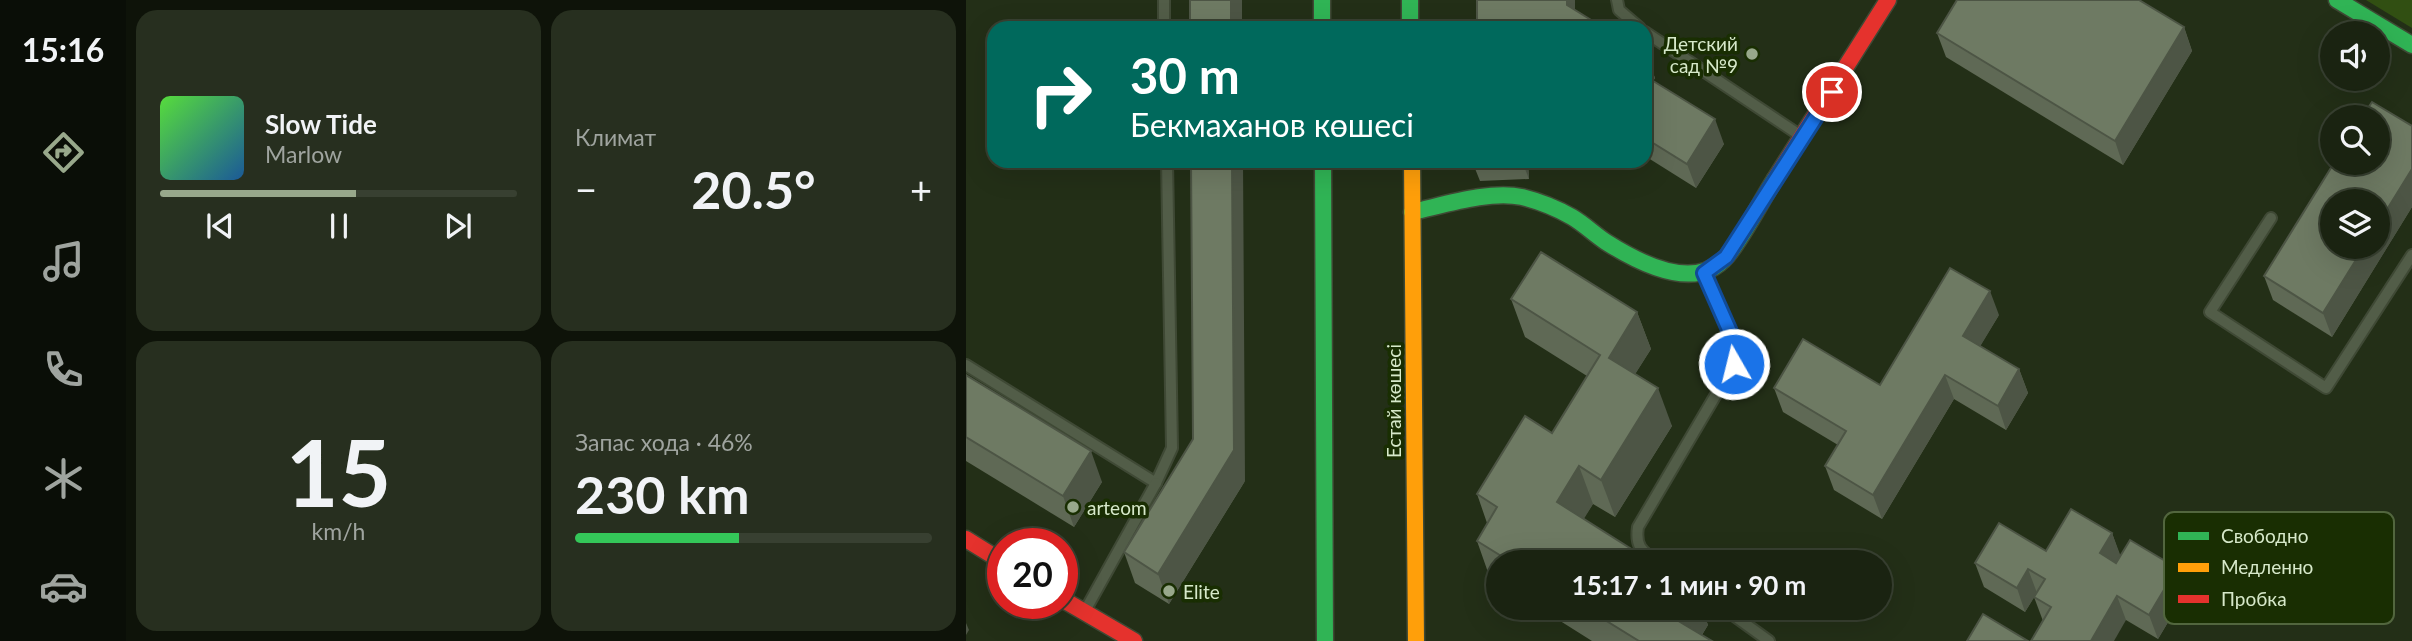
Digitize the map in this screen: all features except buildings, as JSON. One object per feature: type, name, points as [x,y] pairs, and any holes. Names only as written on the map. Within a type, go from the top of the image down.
[{"type":"main road","points":[[1322,0],[1322,21]]},
{"type":"main road","points":[[1410,0],[1410,21]]},
{"type":"main road","points":[[1412,212],[1490,197],[1521,198],[1571,216],[1632,257],[1686,274],[1704,273],[1726,257],[1888,0]]},
{"type":"main road","points":[[2337,0],[2412,45]]},
{"type":"main road","points":[[1323,168],[1325,641]]},
{"type":"main road","name":"Естай көшесі","points":[[1412,168],[1416,641]]},
{"type":"main road","points":[[966,539],[987,552]]},
{"type":"main road","points":[[1078,608],[1132,641]]},
{"type":"lane","points":[[1164,0],[1164,21]]},
{"type":"lane","points":[[1617,0],[1619,10],[1632,21]]},
{"type":"lane","points":[[1652,37],[1803,138]]},
{"type":"lane","points":[[1085,612],[1156,483],[1172,448],[1167,168]]},
{"type":"lane","points":[[2271,218],[2210,312],[2326,388],[2412,255]]},
{"type":"lane","points":[[1642,550],[1636,540],[1638,527],[1734,364],[1731,334],[1704,273]]},
{"type":"lane","points":[[966,365],[1156,483]]},
{"type":"lane","points":[[1740,620],[1769,641]]},
{"type":"green space","points":[[2366,0],[2412,0],[2412,28]]},
{"type":"traffic: fast","points":[[1322,0],[1322,21]]},
{"type":"traffic: fast","points":[[1410,0],[1410,21]]},
{"type":"traffic: fast","points":[[2337,0],[2412,45]]},
{"type":"traffic: fast","points":[[1323,168],[1325,641]]},
{"type":"traffic: fast","points":[[1412,212],[1496,195],[1522,197],[1566,214],[1634,258],[1667,271],[1700,272],[1714,267],[1727,256],[1775,179]]},
{"type":"traffic: slow","points":[[1412,168],[1416,641]]},
{"type":"traffic: jam","points":[[1775,179],[1888,0]]},
{"type":"traffic: jam","points":[[966,539],[987,552]]},
{"type":"traffic: jam","points":[[1078,608],[1134,641]]},
{"type":"place","name":"Детский сад №9","points":[[1752,54]]},
{"type":"place","name":"arteom","points":[[1073,507]]},
{"type":"place","name":"Elite","points":[[1169,591]]},
{"type":"route","points":[[1734,364],[1731,334],[1704,273],[1726,257],[1832,92]]}]
